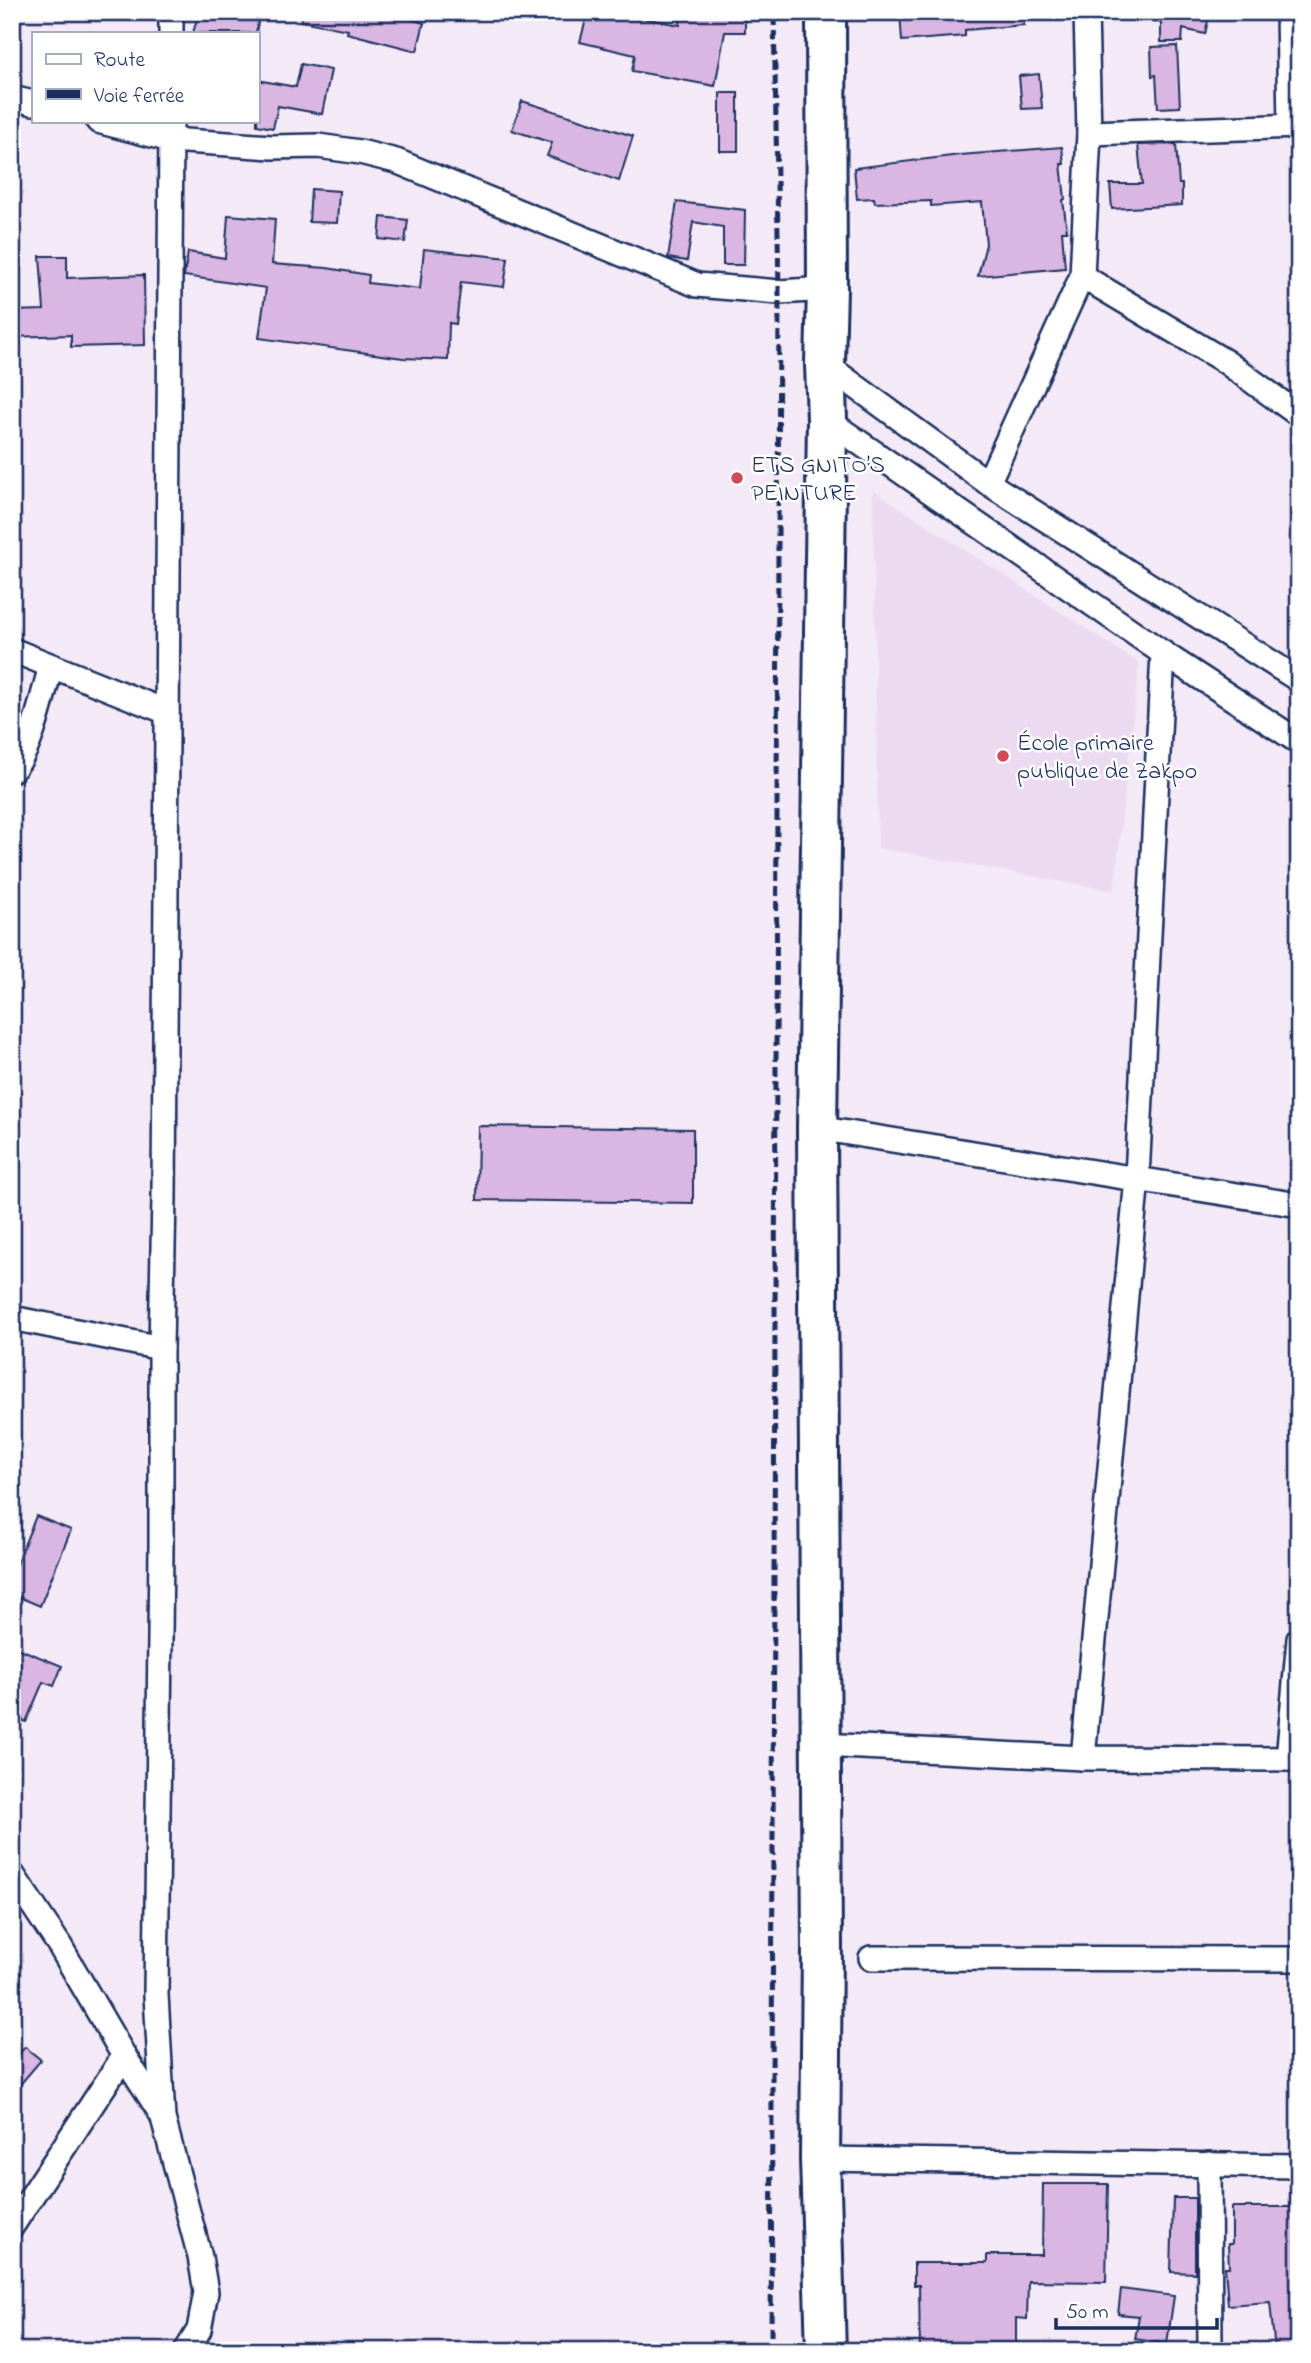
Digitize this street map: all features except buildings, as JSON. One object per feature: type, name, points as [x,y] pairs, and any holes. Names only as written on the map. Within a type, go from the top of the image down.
[{"type":"highway","points":[[825,12],[827,421],[817,1128],[822,1948],[820,2159],[826,2351]]},
{"type":"street","points":[[171,12],[171,32]]},
{"type":"street","points":[[988,483],[1082,276],[1089,133],[1086,12]]},
{"type":"street","points":[[1089,133],[1294,126],[1288,12]]},
{"type":"street","points":[[12,98],[32,103]]},
{"type":"street","points":[[106,122],[272,147],[318,146],[360,152],[396,161],[697,285],[779,292],[827,289]]},
{"type":"street","points":[[171,130],[156,1995],[163,2118],[200,2257],[206,2292],[199,2330],[186,2351]]},
{"type":"street","points":[[1082,276],[1226,362],[1299,415]]},
{"type":"street","points":[[825,364],[988,483],[1299,680]]},
{"type":"street","points":[[827,421],[1163,653],[1299,742]]},
{"type":"street","points":[[12,650],[167,712]]},
{"type":"street","points":[[1083,1758],[1137,1178],[1163,653]]},
{"type":"street","points":[[12,771],[18,765],[31,735],[51,666]]},
{"type":"street","points":[[817,1128],[1299,1205]]},
{"type":"street","points":[[12,1318],[160,1348]]},
{"type":"street","points":[[821,1745],[1083,1758],[1293,1759],[1299,1639]]},
{"type":"street","points":[[12,1874],[60,1946],[163,2118]]},
{"type":"street","points":[[870,1958],[1299,1959]]},
{"type":"street","points":[[12,2226],[124,2056]]},
{"type":"street","points":[[820,2159],[1299,2165]]},
{"type":"street","points":[[1209,2164],[1210,2351]]},
{"type":"shaded area","name":"École primaire publique de Zakpo","points":[[873,490],[1139,663],[1114,891],[878,848]]},
{"type":"railway","points":[[771,2351],[779,292],[774,12]]},
{"type":"place","name":"ETS GNITO’S PEINTURE","points":[[737,478]]},
{"type":"place","name":"École primaire publique de Zakpo","points":[[1003,756]]}]
